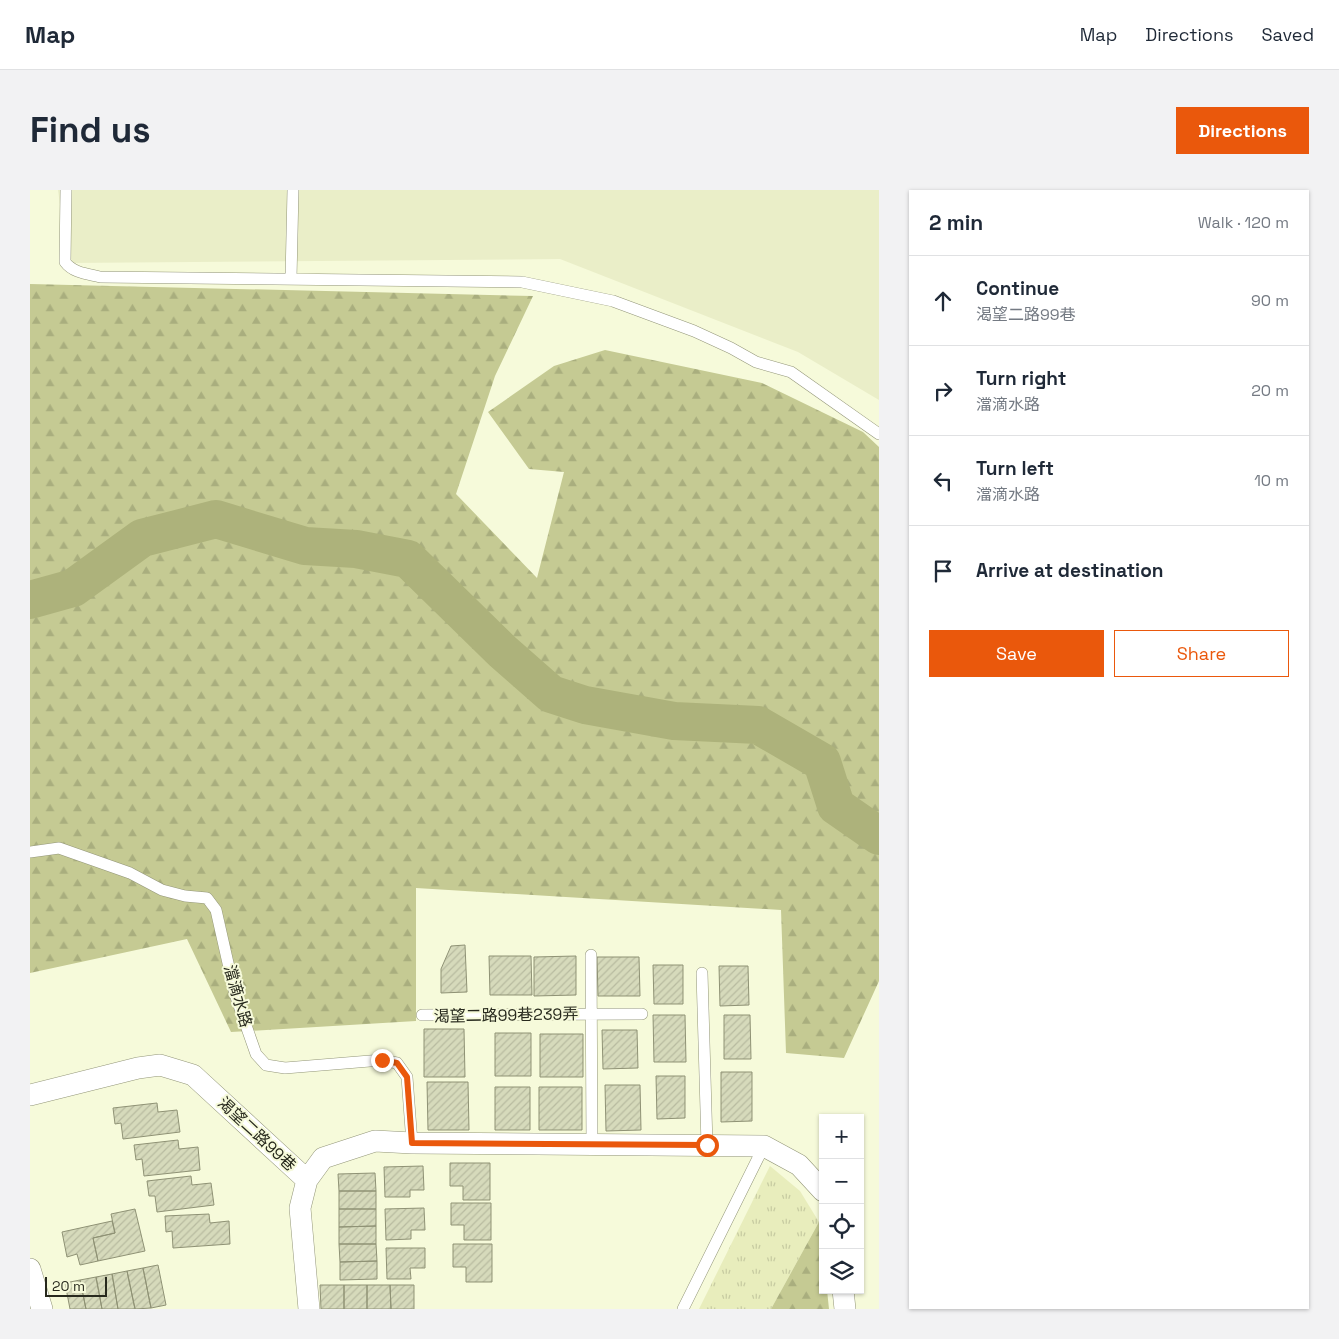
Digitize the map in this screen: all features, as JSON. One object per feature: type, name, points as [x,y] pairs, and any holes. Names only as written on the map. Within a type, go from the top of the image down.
[{"type":"street","name":"渴望二路99巷","points":[[30,1095],[138,1068],[160,1065],[193,1075],[307,1180],[323,1158],[375,1141],[412,1143],[707,1145],[764,1146],[799,1165],[819,1187]]},
{"type":"street","points":[[307,1180],[300,1208],[309,1309]]},
{"type":"street","points":[[30,1269],[42,1309]]},
{"type":"street","points":[[843,1294],[845,1309]]},
{"type":"lane","points":[[66,190],[65,262],[70,268],[77,271],[100,277],[522,282],[613,301],[694,331],[756,362],[791,372],[879,434]]},
{"type":"lane","points":[[291,279],[293,190]]},
{"type":"lane","name":"澢滴水路","points":[[30,852],[58,848],[130,873],[162,890],[185,896],[207,898],[216,910],[235,994],[256,1054],[266,1065],[285,1068],[382,1060],[397,1063],[407,1077],[412,1143]]},
{"type":"lane","name":"渴望二路99巷239弄","points":[[591,955],[592,1145]]},
{"type":"lane","points":[[702,973],[707,1145]]},
{"type":"lane","name":"渴望二路99巷239弄","points":[[422,1016],[642,1014]]},
{"type":"lane","points":[[684,1309],[764,1146]]},
{"type":"shaded area","points":[[58,190],[879,190],[879,400],[798,352],[560,259],[68,263]]},
{"type":"green space","points":[[30,284],[533,296],[495,376],[456,494],[537,578],[564,472],[529,469],[488,412],[554,366],[605,350],[762,383],[863,432],[879,447],[879,981],[844,1058],[786,1053],[781,910],[416,888],[416,1021],[231,1032],[187,939],[30,973]]},
{"type":"green space","points":[[770,1166],[800,1191],[819,1222],[771,1309],[699,1309]]},
{"type":"green space","points":[[819,1222],[819,1294],[827,1294],[829,1309],[771,1309]]},
{"type":"building","points":[[465,945],[467,992],[441,993],[441,969],[451,946]]},
{"type":"building","points":[[489,956],[531,956],[532,995],[490,995]]},
{"type":"building","points":[[576,956],[576,995],[534,996],[534,957]]},
{"type":"building","points":[[597,957],[639,957],[640,996],[598,996]]},
{"type":"building","points":[[653,965],[683,965],[683,1004],[654,1004]]},
{"type":"building","points":[[719,966],[748,966],[749,1005],[720,1006]]},
{"type":"building","points":[[653,1015],[685,1015],[686,1062],[654,1062]]},
{"type":"building","points":[[724,1015],[750,1015],[751,1059],[724,1059]]},
{"type":"building","points":[[424,1029],[464,1029],[465,1077],[424,1077]]},
{"type":"building","points":[[602,1030],[637,1030],[638,1068],[603,1069]]},
{"type":"building","points":[[495,1033],[531,1033],[531,1076],[495,1076]]},
{"type":"building","points":[[540,1034],[583,1034],[583,1077],[540,1077]]},
{"type":"building","points":[[721,1072],[752,1072],[752,1121],[721,1122]]},
{"type":"building","points":[[656,1076],[685,1076],[685,1118],[657,1119]]},
{"type":"building","points":[[427,1082],[468,1082],[469,1130],[428,1130]]},
{"type":"building","points":[[605,1085],[640,1085],[641,1130],[606,1131]]},
{"type":"building","points":[[495,1087],[530,1087],[530,1130],[495,1130]]},
{"type":"building","points":[[539,1087],[582,1087],[582,1130],[539,1130]]},
{"type":"building","points":[[157,1103],[158,1112],[177,1110],[180,1132],[123,1139],[121,1123],[115,1124],[113,1108]]},
{"type":"building","points":[[178,1140],[179,1149],[198,1147],[200,1170],[144,1176],[142,1159],[136,1160],[134,1145]]},
{"type":"building","points":[[450,1163],[490,1163],[490,1200],[463,1200],[463,1186],[450,1186]]},
{"type":"building","points":[[423,1166],[424,1190],[410,1190],[410,1197],[385,1197],[384,1167]]},
{"type":"building","points":[[375,1173],[376,1191],[339,1191],[338,1174]]},
{"type":"building","points":[[191,1176],[192,1185],[211,1183],[214,1205],[157,1212],[155,1196],[149,1196],[147,1181]]},
{"type":"building","points":[[339,1191],[376,1191],[376,1209],[339,1209]]},
{"type":"building","points":[[451,1203],[491,1203],[491,1240],[464,1240],[464,1225],[451,1225]]},
{"type":"building","points":[[424,1208],[425,1230],[411,1230],[411,1239],[386,1240],[385,1209]]},
{"type":"building","points":[[135,1209],[145,1251],[98,1261],[93,1238],[115,1233],[111,1214]]},
{"type":"building","points":[[339,1209],[376,1209],[376,1226],[339,1227]]},
{"type":"building","points":[[209,1214],[210,1223],[229,1221],[230,1244],[173,1248],[172,1231],[166,1232],[165,1216]]},
{"type":"building","points":[[112,1221],[115,1233],[93,1238],[98,1261],[80,1265],[77,1254],[67,1257],[62,1232]]},
{"type":"building","points":[[376,1226],[376,1244],[339,1244],[339,1227]]},
{"type":"building","points":[[339,1244],[376,1244],[377,1261],[340,1262]]},
{"type":"building","points":[[453,1244],[492,1244],[492,1282],[466,1282],[466,1267],[453,1267]]},
{"type":"building","points":[[386,1248],[425,1248],[425,1268],[410,1268],[411,1279],[387,1279]]},
{"type":"building","points":[[377,1261],[377,1279],[340,1280],[340,1262]]},
{"type":"building","points":[[158,1265],[166,1305],[151,1308],[143,1268]]},
{"type":"building","points":[[143,1268],[151,1308],[135,1309],[127,1271]]},
{"type":"building","points":[[127,1271],[135,1309],[118,1309],[112,1274]]},
{"type":"building","points":[[112,1274],[118,1309],[102,1309],[96,1277]]},
{"type":"building","points":[[96,1277],[102,1309],[86,1309],[80,1280]]},
{"type":"building","points":[[80,1280],[86,1309],[70,1309],[65,1283]]},
{"type":"building","points":[[320,1285],[344,1285],[344,1309],[321,1309]]},
{"type":"building","points":[[344,1285],[367,1285],[367,1309],[344,1309]]},
{"type":"building","points":[[367,1285],[390,1285],[391,1309],[367,1309]]},
{"type":"building","points":[[390,1285],[414,1285],[414,1309],[391,1309]]},
{"type":"waterway","points":[[30,600],[73,588],[142,538],[216,519],[305,546],[356,549],[408,559],[502,651],[551,694],[585,705],[674,721],[758,725],[822,762],[836,806],[879,836]]},
{"type":"route","points":[[382,1060],[397,1063],[407,1077],[412,1143],[707,1145]]}]
